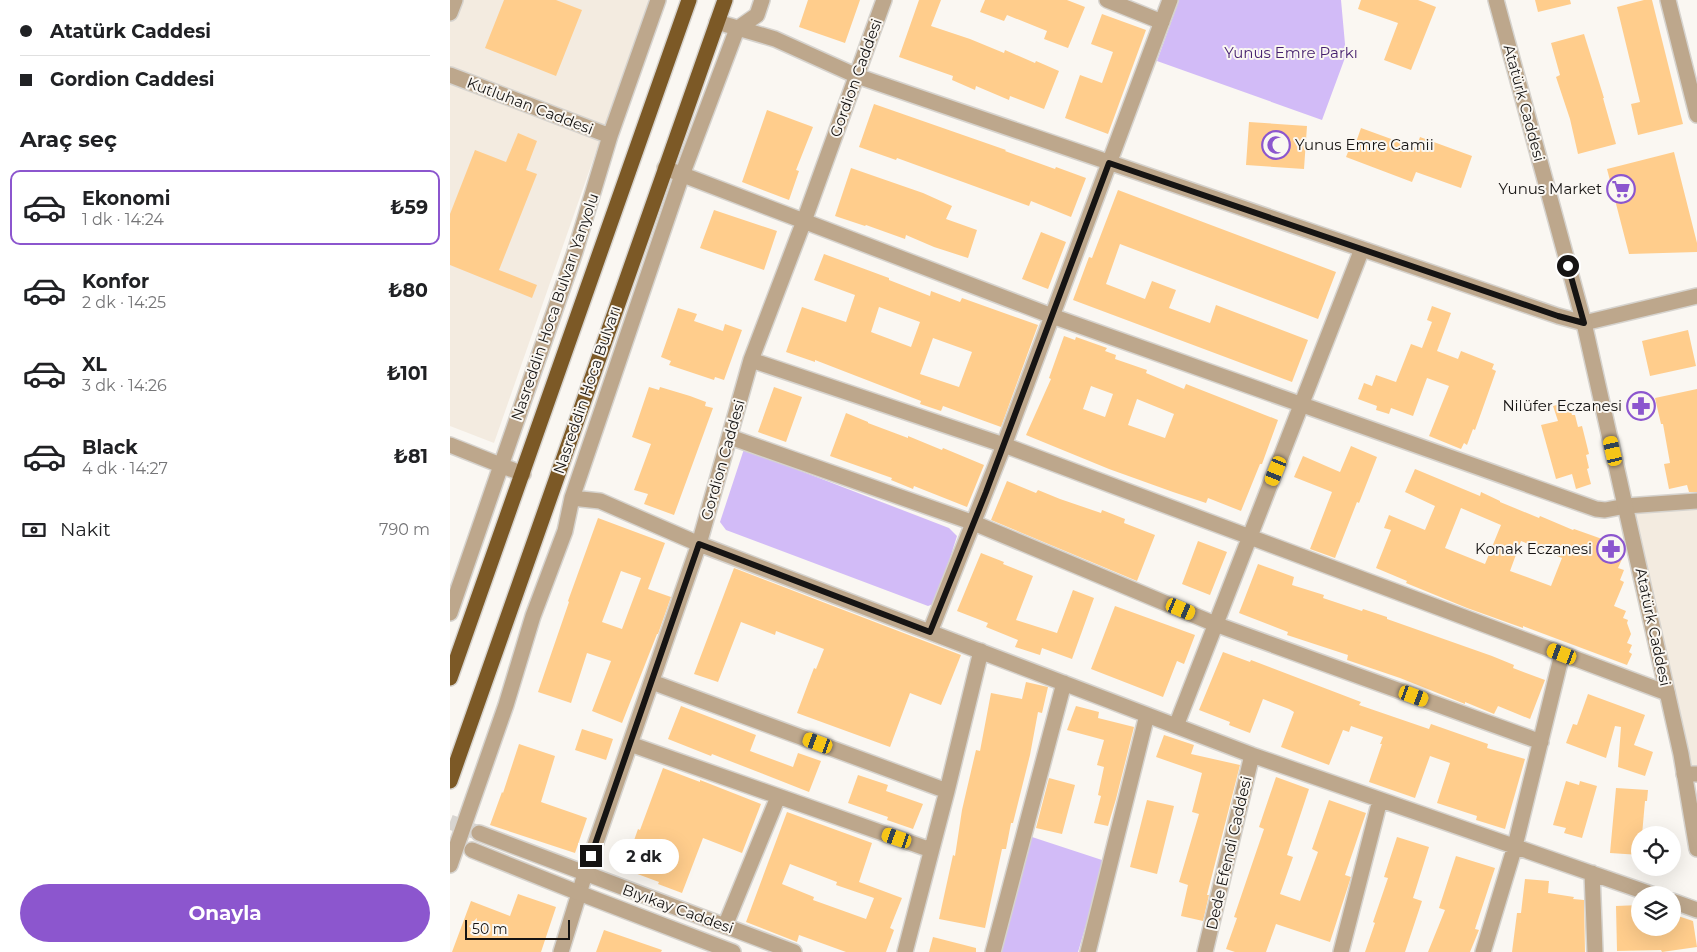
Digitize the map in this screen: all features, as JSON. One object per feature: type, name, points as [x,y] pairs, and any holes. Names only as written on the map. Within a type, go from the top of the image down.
[{"type":"highway","points":[[450,678],[688,0]]},
{"type":"highway","name":"Nasreddin Hoca Bulvarı","points":[[450,781],[725,0]]},
{"type":"street","points":[[450,13],[455,0]]},
{"type":"street","name":"Nasreddin Hoca Bulvarı Yanyolu","points":[[450,613],[575,252],[610,136],[658,0]]},
{"type":"street","points":[[450,865],[506,704],[533,616],[565,531],[572,498],[682,175],[737,29],[756,15],[762,0]]},
{"type":"street","name":"Gordion Caddesi","points":[[561,952],[585,874],[699,544],[751,360],[804,221],[884,0]]},
{"type":"street","points":[[1107,0],[1162,22]]},
{"type":"street","points":[[930,632],[1004,445],[1170,0]]},
{"type":"street","name":"Atatürk Caddesi","points":[[1496,0],[1584,323],[1667,693],[1691,774],[1697,849]]},
{"type":"street","points":[[1668,0],[1697,115]]},
{"type":"street","points":[[717,22],[775,38],[857,76],[1558,316],[1584,323],[1697,296]]},
{"type":"street","name":"Kutluhan Caddesi","points":[[450,75],[610,136]]},
{"type":"street","points":[[665,168],[1052,316],[1596,509],[1616,509],[1626,506],[1697,501]]},
{"type":"street","points":[[1176,726],[1362,249]]},
{"type":"street","points":[[751,360],[1004,445],[1667,693]]},
{"type":"street","points":[[730,437],[974,523],[1215,624],[1541,742]]},
{"type":"street","points":[[450,445],[523,474]]},
{"type":"street","points":[[572,498],[600,501],[699,544],[1252,755],[1631,887]]},
{"type":"street","points":[[905,952],[981,651]]},
{"type":"street","points":[[1483,952],[1515,846],[1562,654]]},
{"type":"street","points":[[652,682],[947,791]]},
{"type":"street","points":[[993,952],[1064,683]]},
{"type":"street","points":[[1088,952],[1147,715]]},
{"type":"street","points":[[630,744],[931,850]]},
{"type":"street","name":"Dede Efendi Caddesi","points":[[1205,952],[1252,755]]},
{"type":"street","points":[[725,926],[778,797]]},
{"type":"street","points":[[1341,952],[1380,800]]},
{"type":"street","name":"Bıyıkay Caddesi","points":[[479,833],[794,952]]},
{"type":"street","name":"Bıyıkay Caddesi","points":[[472,850],[579,894],[733,952]]},
{"type":"street","points":[[1592,873],[1595,952]]},
{"type":"street","points":[[1681,904],[1697,910]]},
{"type":"shaded area","points":[[450,0],[649,0],[494,443],[450,426]]},
{"type":"shaded area","points":[[1697,506],[1697,765],[1692,765],[1634,508]]},
{"type":"green space","name":"Yunus Emre Parkı","points":[[1179,0],[1341,0],[1346,55],[1322,120],[1157,61]]},
{"type":"green space","points":[[744,449],[949,528],[957,536],[936,603],[928,606],[726,530],[720,522]]},
{"type":"green space","points":[[1032,837],[1105,861],[1078,952],[999,952]]},
{"type":"building","points":[[504,0],[556,0],[582,10],[556,76],[485,48]]},
{"type":"building","points":[[808,0],[860,0],[845,43],[799,27]]},
{"type":"building","points":[[919,0],[941,0],[931,26],[1004,53],[1005,50],[1059,71],[1044,109],[1010,96],[1009,100],[976,86],[975,90],[952,80],[953,76],[899,57]]},
{"type":"building","points":[[985,0],[1067,0],[1085,7],[1068,48],[1044,39],[1047,31],[1007,15],[1004,21],[980,12]]},
{"type":"building","points":[[1361,0],[1418,0],[1436,7],[1411,70],[1384,60],[1398,23],[1358,9]]},
{"type":"building","points":[[1535,0],[1570,0],[1571,4],[1538,12]]},
{"type":"building","points":[[1644,0],[1652,0],[1683,124],[1638,135],[1631,104],[1640,102],[1617,7]]},
{"type":"building","points":[[1102,14],[1146,30],[1108,134],[1065,118],[1080,75],[1102,83],[1113,52],[1091,44]]},
{"type":"building","points":[[1584,34],[1616,144],[1578,154],[1570,119],[1556,77],[1560,75],[1551,43]]},
{"type":"building","points":[[874,104],[1055,169],[1056,167],[1086,178],[1071,217],[1031,201],[1029,206],[897,158],[896,160],[859,147]]},
{"type":"building","points":[[767,110],[813,127],[796,170],[799,171],[789,200],[742,182]]},
{"type":"building","name":"Yunus Emre Camii","points":[[1249,122],[1307,126],[1304,169],[1246,165]]},
{"type":"building","points":[[1361,128],[1416,148],[1420,137],[1472,156],[1461,188],[1416,172],[1412,182],[1346,157],[1350,147],[1354,148]]},
{"type":"building","points":[[518,133],[537,141],[526,170],[537,174],[499,270],[537,285],[532,298],[450,265],[450,214],[475,150],[506,162]]},
{"type":"building","points":[[1674,152],[1697,243],[1697,252],[1629,254],[1607,169]]},
{"type":"building","points":[[851,168],[923,193],[952,206],[946,219],[977,230],[968,258],[934,247],[906,235],[905,239],[835,216]]},
{"type":"building","points":[[1118,190],[1336,272],[1318,319],[1120,244],[1106,284],[1145,299],[1152,281],[1176,290],[1169,308],[1210,323],[1216,305],[1308,340],[1292,382],[1073,300],[1089,257],[1092,258]]},
{"type":"building","points":[[714,210],[777,231],[764,270],[700,248]]},
{"type":"building","points":[[1041,232],[1066,242],[1048,289],[1022,279]]},
{"type":"building","points":[[824,254],[889,278],[889,280],[930,296],[931,291],[960,302],[962,298],[1038,325],[1001,427],[943,406],[941,411],[920,404],[921,401],[815,360],[815,362],[786,352],[802,307],[846,322],[855,295],[814,280]],"holes":[[[879,307],[920,322],[911,347],[871,332]],[[933,338],[972,352],[959,387],[920,374]]]},
{"type":"building","points":[[1432,306],[1451,313],[1437,351],[1458,359],[1461,351],[1494,364],[1492,369],[1496,371],[1475,430],[1473,429],[1467,445],[1464,443],[1461,449],[1429,436],[1449,386],[1427,378],[1413,416],[1391,408],[1389,414],[1376,410],[1377,406],[1358,399],[1364,383],[1372,386],[1376,375],[1396,382],[1411,344],[1422,348],[1432,322],[1427,320]]},
{"type":"building","points":[[678,308],[697,314],[694,321],[723,331],[725,324],[742,330],[724,380],[715,377],[714,380],[669,365],[671,361],[661,357]]},
{"type":"building","points":[[1688,330],[1696,366],[1650,376],[1642,341]]},
{"type":"building","points":[[1064,336],[1075,340],[1076,337],[1107,348],[1105,351],[1116,355],[1115,359],[1147,370],[1146,373],[1184,389],[1186,384],[1278,420],[1262,464],[1260,464],[1241,511],[1208,498],[1206,503],[1173,492],[1109,469],[1026,435],[1051,379],[1049,378]],"holes":[[[1091,386],[1113,394],[1105,417],[1083,409]],[[1137,399],[1174,414],[1165,438],[1128,425]]]},
{"type":"building","points":[[649,387],[659,390],[660,387],[690,396],[706,402],[705,406],[713,408],[674,515],[644,504],[648,494],[634,490],[651,444],[632,437]]},
{"type":"building","points":[[774,387],[802,397],[786,442],[758,432]]},
{"type":"building","points":[[1697,389],[1697,492],[1689,492],[1687,485],[1669,489],[1664,464],[1670,463],[1663,424],[1661,424],[1655,398]]},
{"type":"building","points":[[1568,402],[1572,415],[1575,415],[1578,427],[1582,426],[1589,454],[1586,455],[1591,484],[1576,489],[1572,474],[1556,479],[1541,425],[1558,421],[1553,406]]},
{"type":"building","points":[[846,413],[868,423],[942,450],[943,448],[984,465],[967,507],[914,486],[913,489],[891,480],[892,478],[830,456]]},
{"type":"building","points":[[1351,446],[1377,457],[1335,558],[1310,549],[1332,492],[1294,477],[1303,456],[1340,472]]},
{"type":"building","points":[[1415,469],[1480,496],[1481,492],[1539,518],[1540,516],[1573,530],[1619,545],[1617,551],[1620,553],[1618,557],[1622,559],[1618,568],[1624,570],[1620,580],[1624,582],[1614,606],[1626,611],[1623,618],[1628,620],[1627,623],[1631,634],[1627,643],[1632,645],[1629,652],[1632,654],[1627,665],[1523,626],[1523,628],[1467,608],[1406,583],[1407,581],[1376,568],[1391,530],[1384,528],[1389,515],[1425,530],[1435,506],[1405,492]],"holes":[[[1461,508],[1501,525],[1485,564],[1445,548]],[[1521,541],[1562,558],[1551,586],[1510,571]]]},
{"type":"building","points":[[1007,481],[1036,493],[1038,490],[1101,513],[1102,510],[1125,519],[1124,523],[1155,535],[1137,581],[991,520]]},
{"type":"building","points":[[598,518],[665,543],[648,589],[671,597],[622,723],[592,711],[611,661],[587,653],[571,703],[538,692]],"holes":[[[621,571],[641,578],[622,629],[602,622]]]},
{"type":"building","points":[[1198,541],[1227,552],[1210,595],[1182,584]]},
{"type":"building","points":[[981,553],[1033,576],[1016,620],[1057,633],[1073,590],[1094,598],[1072,659],[1042,648],[1040,655],[1015,647],[1018,640],[986,627],[988,623],[957,611]]},
{"type":"building","points":[[1258,564],[1294,577],[1292,585],[1324,595],[1323,598],[1387,617],[1387,619],[1492,656],[1514,665],[1513,668],[1545,680],[1530,719],[1498,706],[1494,714],[1465,702],[1465,704],[1400,678],[1347,660],[1348,655],[1287,635],[1288,632],[1239,613]]},
{"type":"building","points":[[734,568],[961,655],[941,705],[910,693],[890,747],[797,713],[814,668],[816,669],[824,649],[776,631],[775,635],[741,622],[718,682],[694,674]]},
{"type":"building","points":[[1115,606],[1195,635],[1184,664],[1177,661],[1163,697],[1091,669]]},
{"type":"building","points":[[1223,652],[1250,662],[1251,660],[1361,702],[1359,705],[1429,729],[1431,724],[1488,744],[1487,748],[1525,759],[1505,829],[1476,820],[1477,816],[1437,803],[1450,763],[1430,756],[1415,798],[1369,782],[1383,737],[1351,726],[1349,732],[1343,730],[1329,765],[1281,747],[1294,712],[1289,709],[1263,699],[1250,733],[1229,725],[1230,722],[1199,710]]},
{"type":"building","points":[[1026,682],[1048,687],[1042,713],[1038,712],[1030,755],[1013,823],[1011,823],[1006,849],[1002,849],[985,928],[939,919],[953,855],[955,856],[962,810],[976,750],[980,751],[991,693],[1022,699]]},
{"type":"building","points":[[1588,694],[1645,715],[1634,745],[1653,752],[1645,776],[1618,767],[1621,727],[1615,726],[1606,758],[1566,743],[1573,724],[1577,725]]},
{"type":"building","points":[[681,706],[756,735],[750,751],[793,767],[798,753],[821,761],[809,792],[668,739]]},
{"type":"building","points":[[1076,706],[1099,712],[1098,718],[1134,727],[1108,826],[1094,823],[1101,796],[1098,795],[1104,767],[1097,765],[1104,740],[1067,730]]},
{"type":"building","points":[[582,729],[613,739],[606,760],[575,750]]},
{"type":"building","points":[[1164,735],[1194,745],[1191,754],[1240,765],[1207,895],[1209,895],[1203,921],[1181,916],[1188,885],[1179,882],[1199,814],[1192,812],[1202,773],[1156,757]]},
{"type":"building","points":[[519,744],[555,756],[541,802],[587,818],[575,853],[490,825]]},
{"type":"building","points":[[663,768],[761,804],[742,853],[703,838],[682,893],[624,869]]},
{"type":"building","points":[[858,775],[888,785],[886,791],[923,804],[913,829],[887,820],[888,817],[848,803]]},
{"type":"building","points":[[1276,777],[1309,789],[1287,855],[1293,857],[1280,894],[1300,901],[1318,852],[1312,849],[1329,800],[1366,813],[1345,875],[1351,877],[1330,942],[1276,924],[1266,952],[1235,952],[1226,949],[1237,918],[1234,917],[1264,829],[1259,827]]},
{"type":"building","points":[[1049,778],[1075,785],[1062,834],[1036,828]]},
{"type":"building","points":[[1566,781],[1579,785],[1580,781],[1597,786],[1582,838],[1564,833],[1566,828],[1553,825]]},
{"type":"building","points":[[1616,788],[1648,790],[1643,826],[1631,826],[1631,854],[1610,853]]},
{"type":"building","points":[[1147,800],[1174,806],[1157,874],[1130,867]]},
{"type":"building","points":[[787,812],[872,843],[859,882],[902,898],[890,928],[894,930],[886,952],[846,952],[799,935],[797,942],[746,922]],"holes":[[[790,864],[837,882],[836,885],[874,898],[866,919],[813,900],[814,897],[782,884]]]},
{"type":"building","points":[[1397,837],[1429,847],[1413,898],[1422,901],[1405,952],[1365,952],[1388,878],[1384,877]]},
{"type":"building","points":[[1456,856],[1495,868],[1475,929],[1479,930],[1470,952],[1428,952],[1445,910],[1439,908]]},
{"type":"building","points":[[1525,879],[1549,881],[1548,893],[1584,900],[1585,952],[1512,952],[1517,913],[1521,913]]},
{"type":"building","points":[[518,894],[556,907],[541,952],[452,952],[471,901],[510,916]]},
{"type":"building","points":[[1631,905],[1631,936],[1681,936],[1681,917],[1693,921],[1697,947],[1662,952],[1661,950],[1617,951],[1616,906]]},
{"type":"building","points":[[604,930],[662,950],[661,952],[596,952]]},
{"type":"building","points":[[933,937],[976,948],[976,952],[929,952]]},
{"type":"tunnel","points":[[450,822],[479,833]]},
{"type":"place","name":"Yunus Emre Camii","points":[[1276,145]]},
{"type":"place","name":"Yunus Market","points":[[1621,189]]},
{"type":"place","name":"Nilüfer Eczanesi","points":[[1641,406]]},
{"type":"place","name":"Konak Eczanesi","points":[[1611,549]]},
{"type":"route","points":[[591,856],[699,544],[930,632],[986,492],[1109,163],[1558,316],[1584,323],[1568,266]]}]
